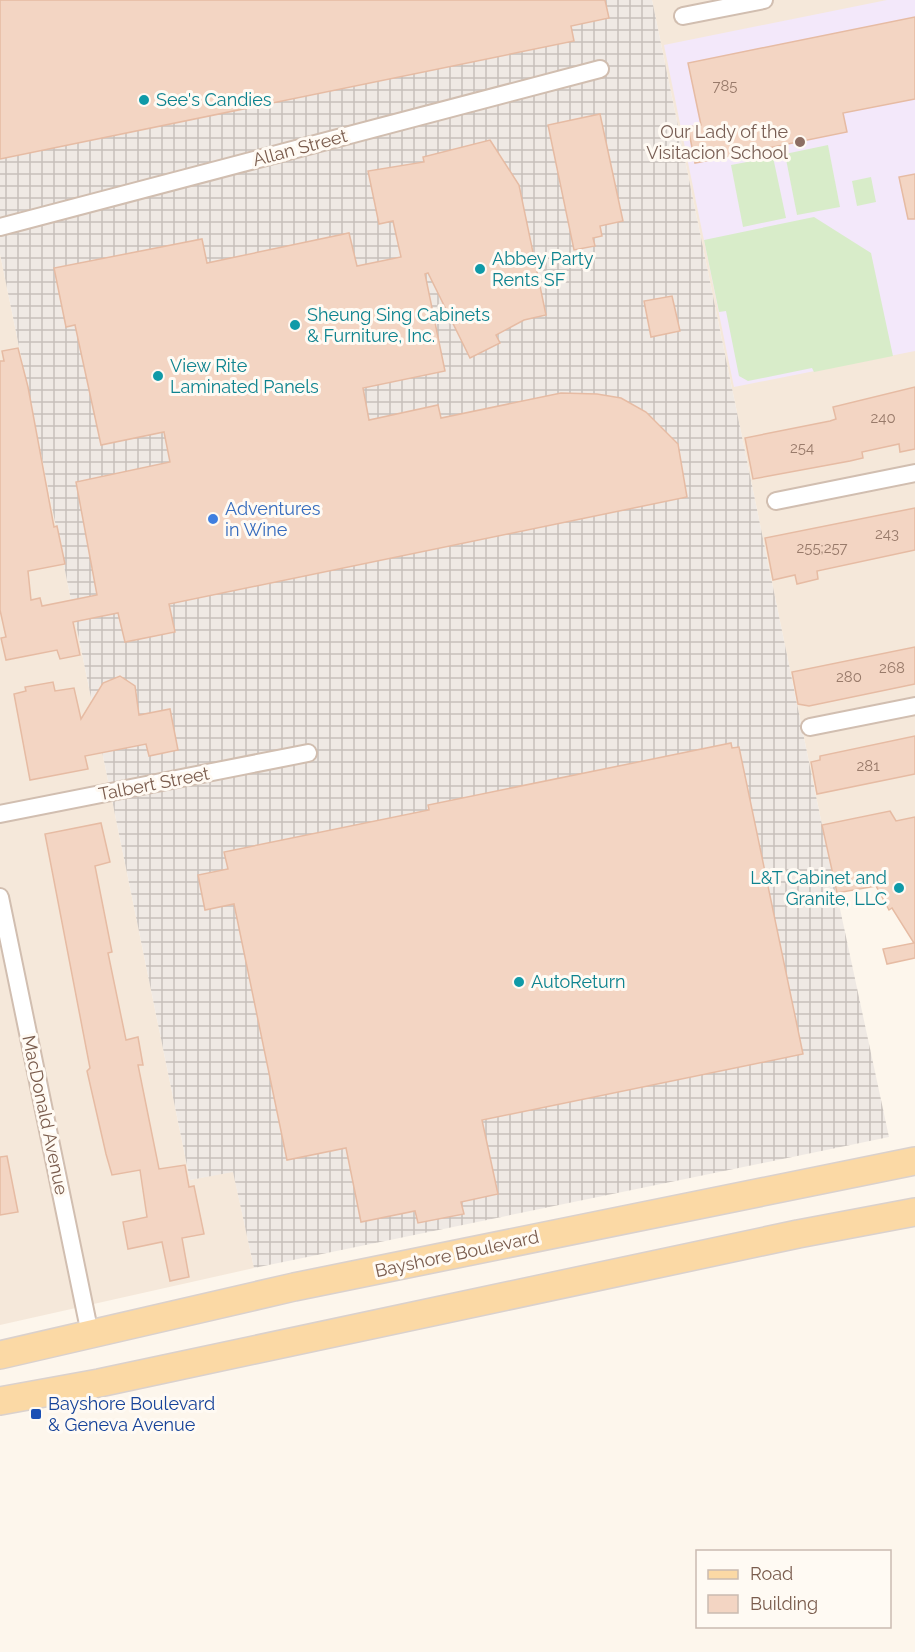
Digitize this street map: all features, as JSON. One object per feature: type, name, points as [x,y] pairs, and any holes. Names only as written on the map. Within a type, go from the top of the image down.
[{"type":"main road","name":"Bayshore Boulevard","points":[[0,1355],[294,1287],[915,1161]]},
{"type":"main road","points":[[0,1401],[99,1383],[798,1234],[915,1212]]},
{"type":"street","points":[[683,16],[764,0]]},
{"type":"street","name":"Allan Street","points":[[0,227],[600,69]]},
{"type":"street","points":[[776,501],[915,473]]},
{"type":"street","points":[[810,727],[915,706]]},
{"type":"street","name":"Talbert Street","points":[[0,814],[308,753]]},
{"type":"street","name":"MacDonald Avenue","points":[[0,897],[90,1334]]},
{"type":"shaded area","points":[[0,0],[652,0],[822,825],[889,1137],[254,1268],[233,1172],[190,1180],[0,254]]},
{"type":"shaded area","points":[[652,0],[915,0],[915,852],[890,811],[822,825]]},
{"type":"shaded area","name":"Our Lady of the Visitacion School","points":[[887,0],[915,0],[915,351],[734,387],[664,45]]},
{"type":"shaded area","points":[[0,254],[190,1180],[233,1171],[254,1268],[0,1325]]},
{"type":"green space","points":[[828,145],[840,207],[797,215],[785,154]]},
{"type":"green space","points":[[773,157],[786,218],[743,227],[731,165]]},
{"type":"green space","points":[[871,177],[876,202],[857,206],[852,181]]},
{"type":"green space","points":[[814,217],[871,253],[893,356],[814,372],[812,368],[748,381],[739,376],[726,311],[719,312],[704,240]]},
{"type":"building","name":"See's Candies","points":[[0,0],[605,0],[609,18],[571,26],[574,41],[0,159]]},
{"type":"building","points":[[915,17],[915,99],[843,113],[847,132],[695,163],[688,127],[701,125],[688,63]]},
{"type":"building","points":[[600,114],[623,221],[600,226],[602,236],[593,238],[595,246],[574,250],[548,125]]},
{"type":"building","points":[[490,140],[519,185],[546,315],[524,320],[496,335],[500,343],[470,358],[428,273],[425,274],[445,371],[363,388],[369,420],[438,405],[441,418],[561,393],[597,394],[621,398],[646,412],[678,444],[687,497],[169,604],[175,632],[125,642],[118,613],[73,622],[80,655],[60,659],[57,650],[6,660],[1,638],[6,637],[0,610],[0,361],[4,361],[2,351],[18,348],[28,387],[54,527],[57,526],[65,564],[28,571],[31,600],[40,598],[42,606],[97,595],[76,482],[170,462],[164,432],[101,445],[75,325],[66,327],[54,268],[202,239],[207,263],[349,233],[357,266],[401,257],[393,221],[379,224],[368,171],[424,162],[423,157]]},
{"type":"building","points":[[915,174],[915,219],[908,219],[899,177]]},
{"type":"building","points":[[672,296],[680,331],[651,337],[644,301]]},
{"type":"building","points":[[915,387],[915,449],[900,452],[899,444],[862,452],[863,458],[753,479],[745,438],[830,421],[836,419],[833,407]]},
{"type":"building","points":[[915,508],[915,550],[817,571],[818,579],[797,584],[795,575],[773,580],[765,538]]},
{"type":"building","points":[[915,647],[915,684],[809,706],[798,704],[792,672]]},
{"type":"building","points":[[120,676],[135,686],[139,715],[170,709],[178,750],[149,756],[146,744],[85,756],[88,769],[30,780],[14,694],[26,691],[25,687],[53,682],[55,691],[74,688],[81,719],[103,683]]},
{"type":"building","points":[[915,736],[915,774],[817,794],[811,762],[820,760],[820,756]]},
{"type":"building","name":"AutoReturn","points":[[731,743],[732,748],[739,747],[803,1054],[482,1120],[498,1194],[461,1202],[464,1214],[418,1223],[415,1211],[361,1222],[346,1148],[287,1160],[234,904],[205,910],[198,875],[228,869],[224,852],[429,810],[428,805]]},
{"type":"building","name":"L&T Cabinet and Granite, LLC","points":[[890,811],[896,821],[915,817],[915,958],[887,964],[883,949],[914,943],[892,908],[889,910],[876,886],[837,893],[822,825]]},
{"type":"building","points":[[101,823],[110,862],[95,866],[112,952],[108,953],[126,1040],[138,1037],[143,1065],[138,1065],[159,1169],[185,1165],[189,1187],[194,1186],[204,1234],[182,1238],[189,1277],[170,1281],[162,1242],[128,1249],[123,1222],[147,1217],[140,1170],[112,1175],[106,1154],[87,1071],[90,1068],[45,834]]},
{"type":"building","points":[[7,1156],[18,1212],[0,1215],[0,1157]]},
{"type":"place","name":"See's Candies","points":[[144,100]]},
{"type":"place","name":"Our Lady of the Visitacion School","points":[[800,142]]},
{"type":"place","name":"Abbey Party Rents SF","points":[[480,269]]},
{"type":"place","name":"Sheung Sing Cabinets & Furniture, Inc.","points":[[295,325]]},
{"type":"place","name":"View Rite Laminated Panels","points":[[158,376]]},
{"type":"place","name":"Adventures in Wine","points":[[213,519]]},
{"type":"place","name":"L&T Cabinet and Granite, LLC","points":[[899,888]]},
{"type":"place","name":"AutoReturn","points":[[519,982]]},
{"type":"place","name":"Bayshore Boulevard & Geneva Avenue","points":[[36,1414]]}]
